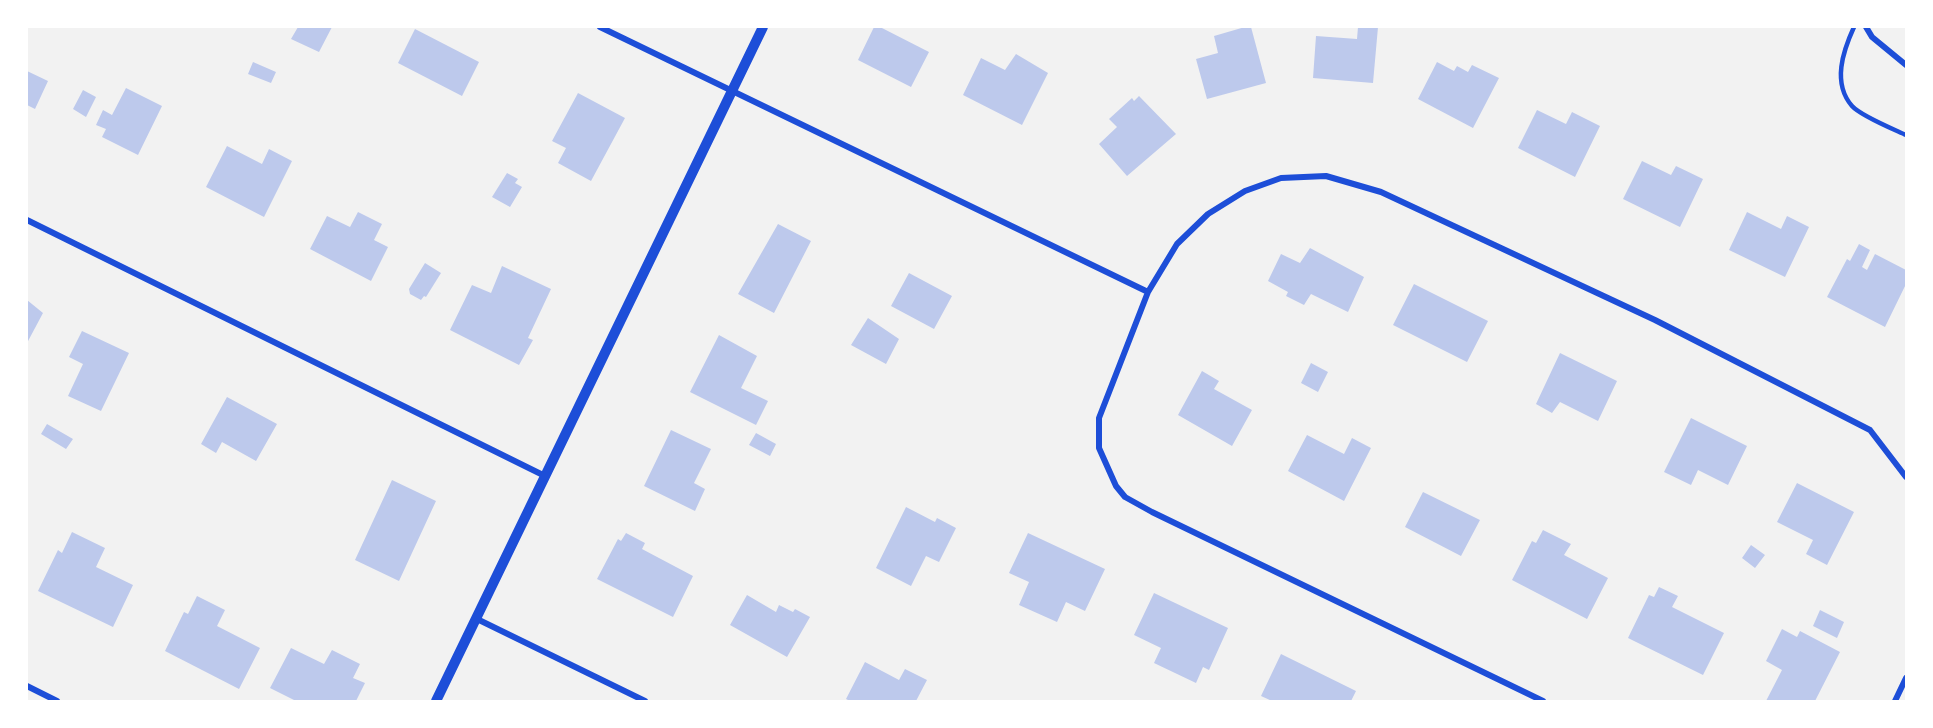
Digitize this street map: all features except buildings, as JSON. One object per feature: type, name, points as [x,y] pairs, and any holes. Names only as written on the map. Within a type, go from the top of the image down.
[{"type":"street","points":[[600,27],[1148,292]]},
{"type":"street","points":[[436,701],[763,27]]},
{"type":"street","points":[[1866,27],[1872,37],[1906,65]]},
{"type":"street","points":[[1543,701],[1152,512],[1125,497],[1109,474],[1099,448],[1099,418],[1148,292],[1177,244],[1208,214],[1245,191],[1281,178],[1326,176],[1392,197],[1655,321],[1870,430],[1906,477]]},
{"type":"street","points":[[27,220],[545,476]]},
{"type":"street","points":[[477,619],[645,701]]},
{"type":"street","points":[[1895,701],[1906,678]]},
{"type":"street","points":[[27,686],[57,701]]},
{"type":"lane","points":[[1854,27],[1845,48],[1840,81],[1852,107],[1906,135]]}]
